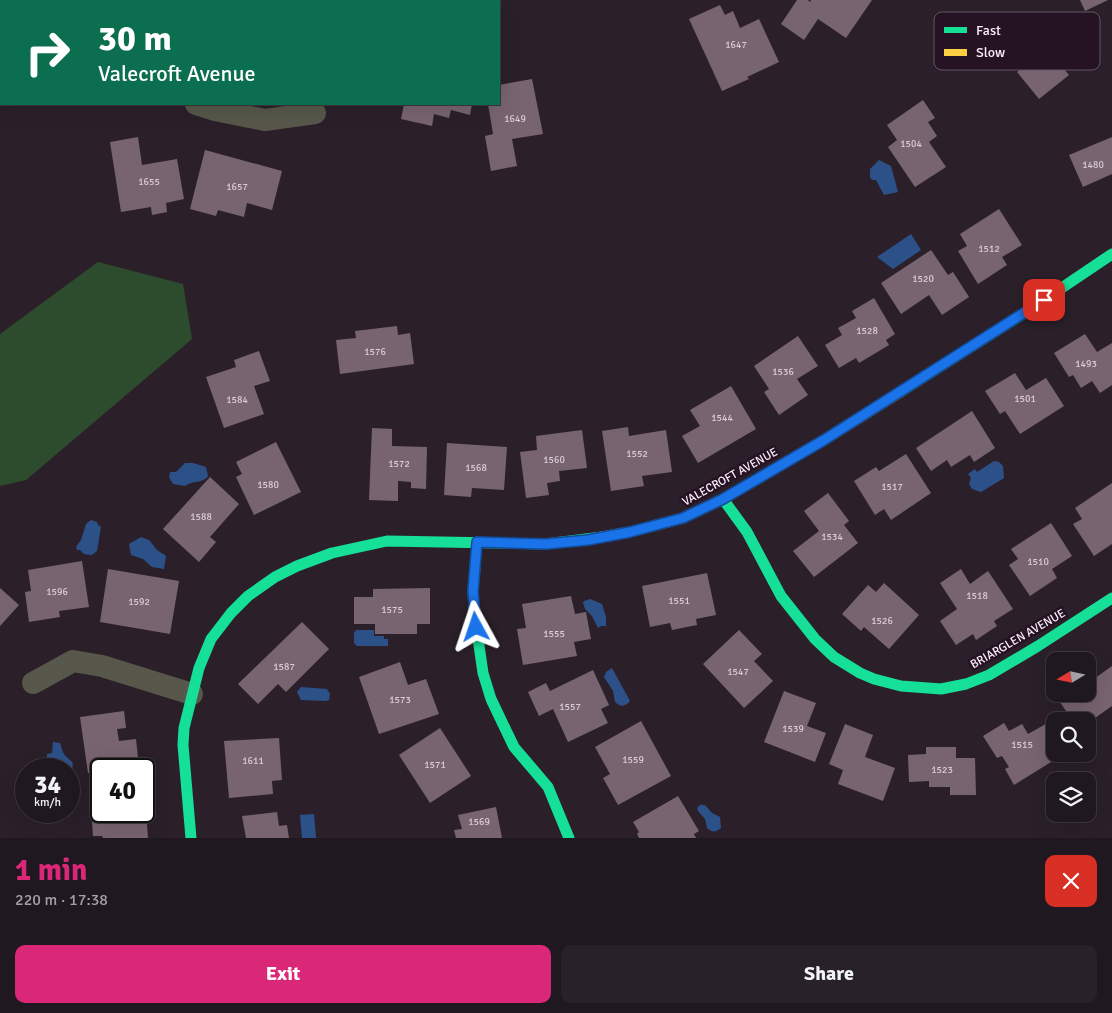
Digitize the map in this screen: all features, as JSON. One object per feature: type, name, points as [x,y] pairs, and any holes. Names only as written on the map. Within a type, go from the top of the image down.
[{"type":"street","points":[[199,105],[265,120],[315,113]]},
{"type":"street","name":"VALECROFT AVENUE","points":[[191,838],[182,745],[192,694],[211,639],[231,612],[248,596],[275,577],[297,566],[332,553],[387,541],[546,544],[588,540],[630,532],[683,518],[723,499],[848,424],[1029,310],[1112,254]]},
{"type":"street","name":"BRIARGLEN AVENUE","points":[[723,499],[747,532],[781,596],[815,639],[834,658],[874,680],[901,686],[941,689],[973,681],[989,675],[1038,646],[1112,598]]},
{"type":"street","points":[[477,542],[473,591],[474,611],[483,673],[491,699],[514,747],[548,787],[569,838]]},
{"type":"street","points":[[33,683],[73,660],[102,666],[192,694]]},
{"type":"green space","points":[[98,262],[183,284],[192,339],[26,480],[0,486],[0,334]]},
{"type":"water","points":[[879,160],[891,166],[898,192],[884,195],[876,180],[872,180],[870,177],[870,169]]},
{"type":"water","points":[[911,234],[921,250],[893,269],[877,257]]},
{"type":"water","points":[[994,461],[999,462],[1003,466],[1004,478],[981,492],[972,489],[969,484],[971,478],[968,474],[975,469],[977,472]]},
{"type":"water","points":[[185,463],[206,467],[208,476],[203,480],[185,486],[173,484],[169,477],[170,472],[176,472]]},
{"type":"water","points":[[91,520],[97,522],[101,527],[97,551],[92,555],[84,554],[77,550],[76,547],[81,540],[86,524]]},
{"type":"water","points":[[141,537],[149,540],[157,550],[166,556],[164,569],[152,567],[143,559],[131,555],[129,544]]},
{"type":"water","points":[[590,599],[602,604],[606,617],[606,626],[598,628],[592,616],[585,609],[584,601]]},
{"type":"water","points":[[356,630],[374,630],[374,636],[384,636],[384,639],[388,639],[388,646],[357,646],[354,643],[354,633]]},
{"type":"water","points":[[612,668],[630,701],[624,705],[619,705],[615,702],[613,691],[604,677],[606,672]]},
{"type":"water","points":[[301,687],[327,689],[330,694],[329,700],[301,700],[297,692]]},
{"type":"water","points":[[53,742],[60,743],[68,758],[47,758],[47,754],[52,753]]},
{"type":"water","points":[[700,805],[705,805],[712,813],[720,817],[721,828],[711,831],[707,828],[705,819],[697,808]]},
{"type":"water","points":[[314,814],[316,838],[302,838],[300,815]]},
{"type":"building","points":[[797,0],[808,0],[810,2],[811,0],[872,0],[846,38],[818,19],[804,40],[781,24]]},
{"type":"building","points":[[1080,0],[1108,0],[1085,11]]},
{"type":"building","points":[[720,5],[725,15],[733,11],[740,28],[759,19],[779,62],[747,77],[749,79],[722,91],[689,19]]},
{"type":"building","points":[[1020,70],[1065,70],[1069,75],[1039,99],[1017,72]]},
{"type":"building","points":[[532,79],[543,134],[512,139],[517,166],[491,171],[485,136],[493,134],[488,105],[500,105],[500,85]]},
{"type":"building","points":[[923,100],[935,118],[928,122],[937,136],[929,142],[946,167],[915,187],[888,147],[897,140],[887,125]]},
{"type":"building","points":[[404,105],[472,105],[470,115],[451,110],[449,118],[434,114],[432,126],[401,119]]},
{"type":"building","points":[[138,137],[142,165],[177,159],[184,199],[166,203],[167,212],[152,215],[151,207],[121,212],[110,142]]},
{"type":"building","points":[[1112,137],[1112,174],[1083,187],[1069,155]]},
{"type":"building","points":[[205,150],[282,171],[272,210],[247,203],[244,217],[218,210],[216,216],[190,209]]},
{"type":"building","points":[[999,209],[1022,245],[1002,257],[1007,265],[978,284],[958,251],[967,246],[960,234]]},
{"type":"building","points":[[931,250],[948,275],[953,272],[969,297],[942,315],[929,295],[901,314],[881,283]]},
{"type":"building","points":[[874,298],[895,334],[886,340],[889,345],[859,363],[856,358],[839,368],[825,345],[842,335],[838,328],[856,318],[852,311]]},
{"type":"building","points":[[397,326],[398,335],[410,333],[414,364],[340,374],[336,340],[356,338],[355,331]]},
{"type":"building","points":[[1085,334],[1097,352],[1112,343],[1112,385],[1100,393],[1092,381],[1081,388],[1073,375],[1069,377],[1054,353]]},
{"type":"building","points":[[798,336],[818,366],[797,379],[808,395],[779,415],[764,392],[769,389],[754,366]]},
{"type":"building","points":[[259,351],[270,381],[254,386],[264,414],[224,428],[206,377],[236,367],[234,360]]},
{"type":"building","points":[[1015,373],[1026,390],[1046,378],[1064,406],[1020,434],[1005,411],[1000,414],[985,391]]},
{"type":"building","points":[[731,386],[756,429],[698,463],[682,436],[700,426],[690,410]]},
{"type":"building","points":[[972,411],[995,448],[974,462],[970,455],[951,467],[947,460],[931,471],[916,448]]},
{"type":"building","points":[[628,427],[629,436],[666,430],[672,472],[642,476],[644,486],[611,491],[602,431]]},
{"type":"building","points":[[372,428],[392,429],[392,446],[427,447],[426,489],[411,488],[411,482],[398,481],[398,501],[369,500]]},
{"type":"building","points":[[582,430],[587,468],[559,471],[560,481],[547,483],[549,495],[526,498],[520,452],[537,450],[536,436]]},
{"type":"building","points":[[276,442],[301,492],[254,515],[236,477],[242,474],[236,462]]},
{"type":"building","points":[[447,443],[507,447],[504,490],[472,488],[471,497],[444,495]]},
{"type":"building","points":[[906,454],[931,493],[891,520],[884,509],[875,515],[854,481],[876,467],[879,471]]},
{"type":"building","points":[[210,477],[239,504],[210,537],[216,542],[199,562],[163,529]]},
{"type":"building","points":[[1112,483],[1112,544],[1094,556],[1073,524],[1082,519],[1075,508]]},
{"type":"building","points":[[828,493],[849,521],[844,525],[858,543],[814,577],[793,551],[819,531],[804,511]]},
{"type":"building","points":[[1051,523],[1072,556],[1052,569],[1057,578],[1030,596],[1009,565],[1018,559],[1011,549]]},
{"type":"building","points":[[82,561],[89,607],[59,611],[60,617],[29,622],[25,592],[31,591],[28,570]]},
{"type":"building","points":[[108,569],[179,581],[170,634],[100,622]]},
{"type":"building","points":[[961,569],[970,584],[988,571],[1013,609],[994,621],[997,626],[976,640],[973,634],[956,645],[940,621],[957,609],[940,583]]},
{"type":"building","points":[[707,573],[716,615],[696,619],[697,625],[672,630],[670,623],[650,627],[642,586]]},
{"type":"building","points":[[884,583],[919,615],[889,649],[864,627],[861,631],[842,614],[868,585],[876,592]]},
{"type":"building","points":[[0,588],[19,605],[0,626]]},
{"type":"building","points":[[430,588],[430,624],[417,624],[417,634],[375,634],[375,624],[354,624],[354,597],[373,597],[373,589]]},
{"type":"building","points":[[571,596],[575,614],[586,612],[591,639],[574,642],[577,656],[523,665],[517,629],[526,628],[522,604]]},
{"type":"building","points":[[302,622],[329,649],[286,692],[278,684],[258,704],[238,684]]},
{"type":"building","points":[[739,630],[762,654],[754,661],[773,681],[744,708],[703,664]]},
{"type":"building","points":[[400,662],[408,685],[426,679],[439,714],[379,734],[359,677]]},
{"type":"building","points":[[1112,666],[1112,706],[1096,717],[1096,712],[1067,712],[1060,702],[1096,702],[1096,677]]},
{"type":"building","points":[[593,670],[609,705],[601,709],[608,723],[568,742],[553,709],[539,716],[528,692],[546,683],[550,691]]},
{"type":"building","points":[[784,691],[816,703],[807,726],[826,733],[815,762],[764,742]]},
{"type":"building","points":[[124,711],[126,728],[117,729],[119,741],[136,739],[138,758],[90,758],[90,773],[88,773],[80,717]]},
{"type":"building","points":[[641,721],[671,776],[618,805],[603,778],[610,774],[595,747]]},
{"type":"building","points":[[1004,723],[1009,731],[1022,724],[1028,734],[1046,724],[1046,762],[1051,762],[1014,785],[1005,769],[1009,767],[1002,756],[997,758],[983,736]]},
{"type":"building","points":[[845,724],[873,735],[865,757],[895,768],[883,801],[838,784],[843,770],[829,764]]},
{"type":"building","points":[[440,728],[471,776],[430,803],[399,755]]},
{"type":"building","points":[[279,738],[282,780],[272,781],[273,794],[229,798],[224,741]]},
{"type":"building","points":[[926,747],[956,747],[956,758],[975,758],[976,795],[950,795],[950,787],[929,787],[929,781],[909,782],[908,755],[926,754]]},
{"type":"building","points":[[678,796],[699,831],[694,834],[696,838],[639,838],[637,834],[639,832],[633,822]]},
{"type":"building","points":[[496,807],[502,838],[456,838],[454,830],[462,829],[458,815]]},
{"type":"building","points":[[277,812],[279,826],[287,825],[289,838],[246,838],[242,816]]},
{"type":"building","points":[[92,823],[147,823],[148,838],[103,838],[102,836],[93,836]]},
{"type":"traffic: fast","points":[[900,392],[1029,310],[1112,254]]},
{"type":"traffic: fast","points":[[723,499],[747,532],[781,596],[815,639],[834,657],[860,673],[901,686],[941,689],[966,684],[989,675],[1112,598]]},
{"type":"traffic: fast","points":[[191,838],[183,745],[184,728],[199,668],[211,639],[231,613],[248,596],[275,577],[297,566],[332,553],[387,541],[546,544],[602,537]]},
{"type":"traffic: fast","points":[[477,542],[473,591],[474,611],[483,673],[491,699],[514,747],[548,787],[569,838]]},
{"type":"traffic: slow","points":[[602,537],[630,532],[683,518],[723,499],[824,440],[900,392]]},
{"type":"route","points":[[476,627],[473,591],[477,542],[546,544],[588,540],[630,532],[683,518],[723,499],[824,440],[1044,300]]}]
